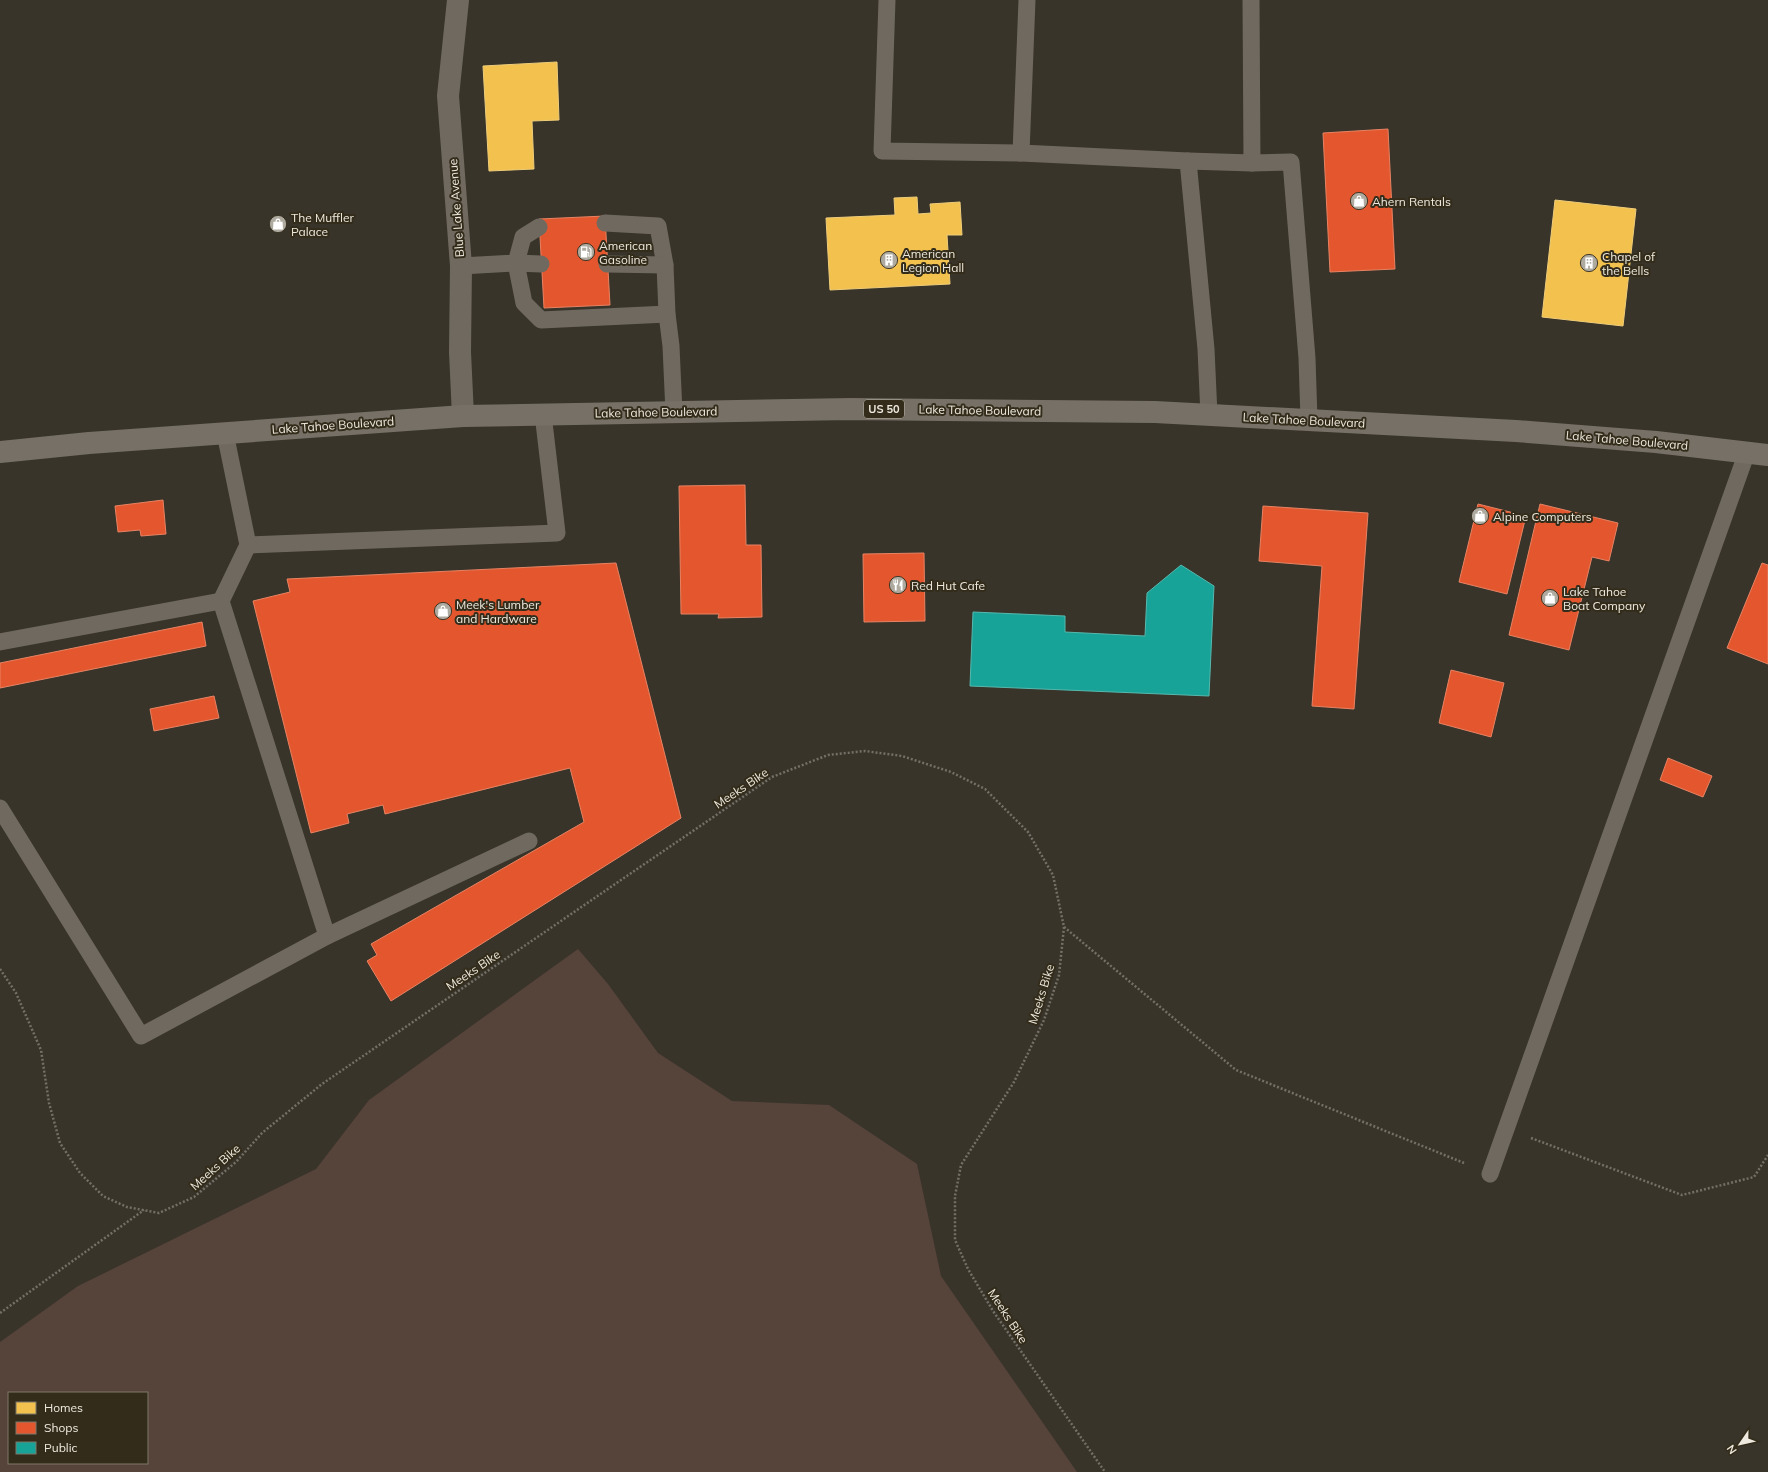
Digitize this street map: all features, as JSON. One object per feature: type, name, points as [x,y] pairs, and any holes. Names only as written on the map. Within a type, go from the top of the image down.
[{"type":"highway","name":"Lake Tahoe Boulevard","points":[[0,452],[89,443],[463,416],[859,409],[1154,412],[1563,434],[1656,442],[1758,454]]},
{"type":"street","name":"Blue Lake Avenue","points":[[458,0],[448,96],[461,266],[460,352],[463,416]]},
{"type":"lane","points":[[887,0],[882,151],[1021,153],[1252,163],[1291,162],[1307,358],[1309,420]]},
{"type":"lane","points":[[1021,153],[1027,0]]},
{"type":"lane","points":[[1251,0],[1252,163]]},
{"type":"lane","points":[[1188,161],[1206,349],[1209,415]]},
{"type":"lane","points":[[605,223],[658,226],[665,265],[674,413]]},
{"type":"lane","points":[[539,226],[523,236],[516,263],[524,303],[541,320],[667,314]]},
{"type":"lane","points":[[461,266],[516,263],[541,264]]},
{"type":"lane","points":[[607,264],[665,265]]},
{"type":"lane","points":[[248,545],[557,533],[543,414]]},
{"type":"lane","points":[[225,433],[248,545],[221,601],[327,936]]},
{"type":"lane","points":[[1490,1174],[1758,454]]},
{"type":"lane","points":[[0,642],[221,601]]},
{"type":"lane","points":[[0,808],[141,1036],[327,936],[528,841]]},
{"type":"path","name":"Meeks Bike","points":[[0,969],[16,993],[41,1050],[49,1103],[60,1143],[80,1173],[103,1196],[127,1207],[159,1213],[194,1198],[236,1162],[262,1133],[322,1084],[772,777],[828,755],[865,751],[902,756],[951,772],[985,788],[1028,832],[1053,875],[1064,927],[1058,975],[1044,1020],[1014,1082],[961,1166],[955,1196],[955,1240],[968,1269],[993,1311],[1105,1472]]},
{"type":"path","points":[[1064,927],[1236,1070],[1490,1174]]},
{"type":"path","points":[[1525,1136],[1682,1195],[1754,1177],[1768,1155]]},
{"type":"path","points":[[0,1314],[144,1210]]},
{"type":"shaded area","points":[[578,949],[608,984],[658,1053],[732,1101],[829,1105],[917,1164],[941,1276],[1077,1472],[0,1472],[0,1342],[78,1286],[316,1169],[369,1100]]},
{"type":"building: Homes","points":[[557,62],[559,120],[532,121],[534,169],[489,171],[483,66]]},
{"type":"building: Homes","name":"American Legion Hall","points":[[917,197],[918,214],[931,213],[930,204],[960,202],[962,235],[947,235],[950,284],[830,290],[826,218],[895,215],[894,198]]},
{"type":"building: Homes","name":"Chapel of the Bells","points":[[1555,200],[1636,209],[1623,326],[1542,317]]},
{"type":"building: Shops","name":"Ahern Rentals","points":[[1388,129],[1395,269],[1330,272],[1323,133]]},
{"type":"building: Shops","points":[[605,216],[610,305],[544,308],[539,219]]},
{"type":"building: Shops","points":[[745,485],[746,545],[761,545],[762,617],[718,618],[719,614],[681,614],[679,486]]},
{"type":"building: Shops","points":[[163,500],[166,534],[141,536],[140,530],[118,532],[115,506]]},
{"type":"building: Shops","points":[[1478,504],[1526,516],[1507,594],[1459,582]]},
{"type":"building: Shops","name":"Lake Tahoe Boat Company","points":[[1540,504],[1618,523],[1609,561],[1592,557],[1569,650],[1509,635]]},
{"type":"building: Shops","points":[[1263,506],[1368,513],[1354,709],[1312,706],[1322,566],[1259,561]]},
{"type":"building: Shops","points":[[924,553],[925,621],[864,622],[863,554]]},
{"type":"building: Shops","points":[[616,563],[681,818],[391,1001],[367,961],[377,955],[371,944],[584,822],[570,768],[385,814],[383,805],[347,814],[349,823],[311,833],[253,601],[290,592],[287,579]]},
{"type":"building: Shops","points":[[1762,563],[1768,565],[1768,664],[1727,648]]},
{"type":"building: Shops","points":[[202,622],[206,646],[0,688],[0,663]]},
{"type":"building: Shops","points":[[1451,670],[1504,683],[1491,737],[1439,723]]},
{"type":"building: Shops","points":[[214,696],[219,718],[154,731],[150,709]]},
{"type":"building: Shops","points":[[1668,758],[1712,776],[1703,797],[1660,780]]},
{"type":"building: Public","points":[[1181,565],[1214,586],[1209,696],[970,686],[973,612],[1065,616],[1065,632],[1145,636],[1147,593]]},
{"type":"place","name":"Ahern Rentals","points":[[1359,201]]},
{"type":"place","name":"The Muffler Palace","points":[[278,224]]},
{"type":"place","name":"American Gasoline","points":[[586,252]]},
{"type":"place","name":"American Legion Hall","points":[[889,260]]},
{"type":"place","name":"Chapel of the Bells","points":[[1589,263]]},
{"type":"place","name":"Alpine Computers","points":[[1480,516]]},
{"type":"place","name":"Red Hut Cafe","points":[[898,585]]},
{"type":"place","name":"Lake Tahoe Boat Company","points":[[1550,598]]},
{"type":"place","name":"Meek's Lumber and Hardware","points":[[443,611]]}]
